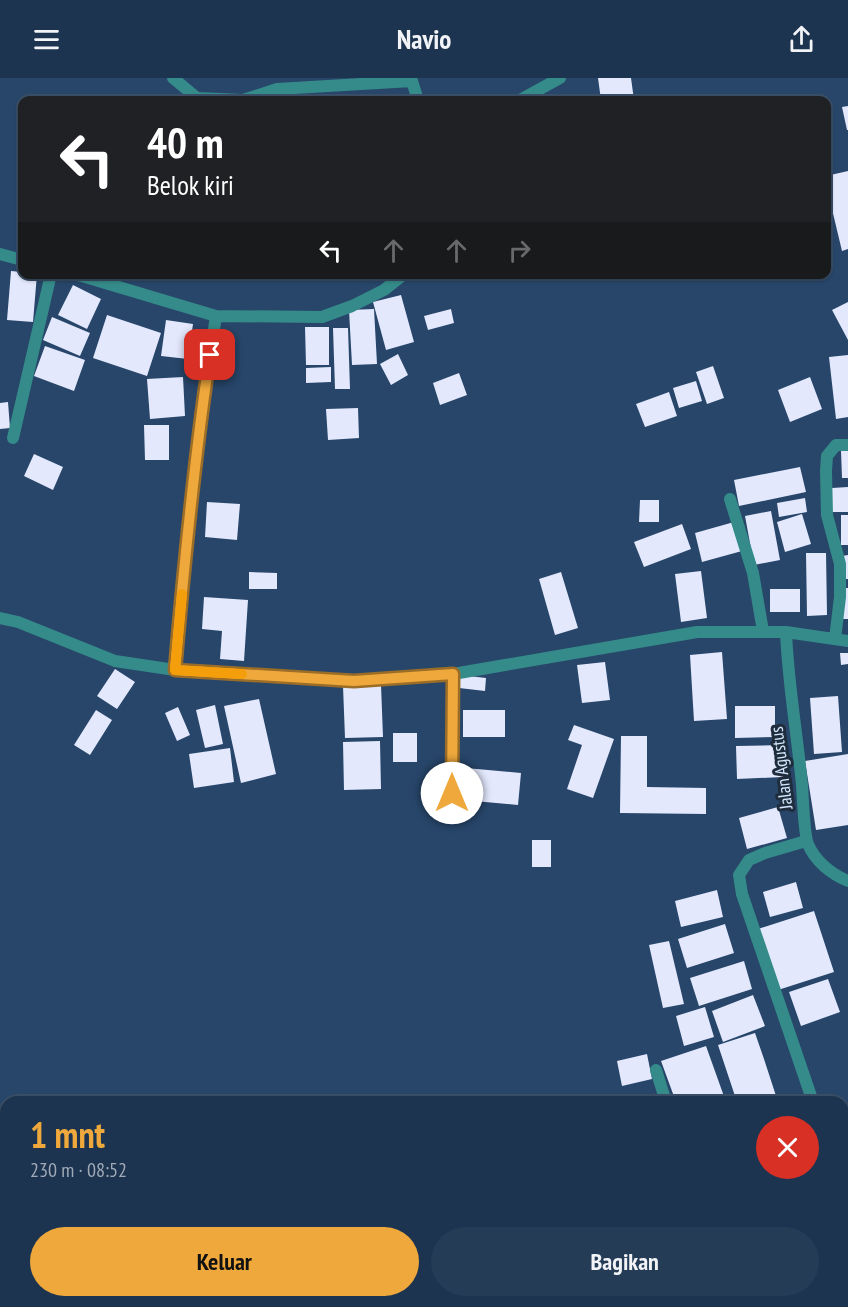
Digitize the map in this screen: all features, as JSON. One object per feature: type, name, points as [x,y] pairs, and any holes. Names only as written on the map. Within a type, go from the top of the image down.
[{"type":"street","points":[[173,78],[195,96]]},
{"type":"street","points":[[527,96],[560,78]]},
{"type":"street","points":[[255,96],[277,89],[412,79],[417,96]]},
{"type":"street","points":[[0,254],[18,259]]},
{"type":"street","points":[[13,438],[50,279]]},
{"type":"street","points":[[92,279],[216,316],[322,317],[352,306],[384,290],[398,279]]},
{"type":"street","points":[[175,670],[198,437],[216,316]]},
{"type":"street","points":[[835,639],[840,597],[840,564],[827,515],[827,456],[836,445],[848,445]]},
{"type":"street","points":[[730,499],[753,573],[763,631]]},
{"type":"street","points":[[0,618],[18,622],[115,661],[175,670],[354,681],[453,674],[697,632],[786,632],[848,641]]},
{"type":"street","name":"Jalan Agustus","points":[[786,632],[787,664],[806,841],[811,852],[822,865],[848,881]]},
{"type":"street","points":[[452,793],[453,674]]},
{"type":"street","points":[[806,841],[749,860],[739,875],[742,894],[811,1096]]},
{"type":"street","points":[[656,1070],[664,1096]]},
{"type":"building","points":[[598,78],[631,78],[633,96],[600,96]]},
{"type":"building","points":[[848,106],[848,130],[847,130],[842,107]]},
{"type":"building","points":[[848,171],[848,249],[842,251],[831,205],[831,175]]},
{"type":"building","points":[[11,271],[18,272],[18,279],[37,279],[33,322],[7,320]]},
{"type":"building","points":[[73,285],[101,299],[87,329],[58,315]]},
{"type":"building","points":[[401,295],[414,342],[386,350],[373,302]]},
{"type":"building","points":[[848,302],[848,340],[832,310]]},
{"type":"building","points":[[374,309],[377,364],[352,365],[349,310]]},
{"type":"building","points":[[451,309],[454,323],[428,330],[424,316]]},
{"type":"building","points":[[107,315],[161,333],[147,376],[93,358]]},
{"type":"building","points":[[52,317],[90,333],[80,356],[43,340]]},
{"type":"building","points":[[166,320],[193,324],[188,359],[161,356]]},
{"type":"building","points":[[305,327],[329,327],[329,365],[306,365]]},
{"type":"building","points":[[333,328],[348,328],[350,389],[335,389]]},
{"type":"building","points":[[45,346],[85,360],[74,391],[34,376]]},
{"type":"building","points":[[398,354],[408,375],[391,385],[380,364]]},
{"type":"building","points":[[848,355],[848,417],[836,419],[829,357]]},
{"type":"building","points":[[713,366],[724,398],[707,404],[696,372]]},
{"type":"building","points":[[331,367],[331,382],[306,383],[306,368]]},
{"type":"building","points":[[459,373],[467,395],[440,405],[433,383]]},
{"type":"building","points":[[183,377],[185,416],[150,419],[147,379]]},
{"type":"building","points":[[810,377],[822,409],[790,422],[778,390]]},
{"type":"building","points":[[696,381],[702,401],[679,408],[673,388]]},
{"type":"building","points":[[669,392],[677,416],[645,427],[636,404]]},
{"type":"building","points":[[8,402],[10,428],[0,429],[0,403]]},
{"type":"building","points":[[358,408],[359,438],[328,440],[326,409]]},
{"type":"building","points":[[144,425],[169,425],[169,460],[145,460]]},
{"type":"building","points":[[841,451],[848,451],[848,478],[842,478]]},
{"type":"building","points":[[34,454],[63,467],[53,490],[24,476]]},
{"type":"building","points":[[800,467],[806,492],[739,506],[734,480]]},
{"type":"building","points":[[848,487],[848,512],[832,512],[832,488]]},
{"type":"building","points":[[805,498],[807,512],[779,517],[777,503]]},
{"type":"building","points":[[640,500],[659,500],[659,522],[639,522]]},
{"type":"building","points":[[207,502],[240,504],[237,540],[205,537]]},
{"type":"building","points":[[771,511],[780,560],[754,565],[745,516]]},
{"type":"building","points":[[802,514],[811,544],[785,552],[777,522]]},
{"type":"building","points":[[841,515],[848,515],[848,545],[841,545]]},
{"type":"building","points":[[734,522],[742,551],[702,562],[695,533]]},
{"type":"building","points":[[682,524],[691,549],[644,567],[634,542]]},
{"type":"building","points":[[806,553],[826,553],[827,615],[807,616]]},
{"type":"building","points":[[848,555],[848,579],[846,579],[842,556]]},
{"type":"building","points":[[701,571],[707,618],[681,622],[675,574]]},
{"type":"building","points":[[249,572],[277,573],[277,589],[249,589]]},
{"type":"building","points":[[561,572],[578,628],[555,635],[539,579]]},
{"type":"building","points":[[843,588],[848,588],[848,619],[842,619]]},
{"type":"building","points":[[770,589],[800,589],[800,612],[770,612]]},
{"type":"building","points":[[204,597],[248,600],[244,661],[220,659],[222,631],[202,629]]},
{"type":"building","points":[[722,652],[727,719],[694,721],[690,655]]},
{"type":"building","points":[[840,653],[848,653],[848,664],[841,665]]},
{"type":"building","points":[[605,662],[610,700],[582,703],[577,665]]},
{"type":"building","points":[[115,669],[135,682],[117,709],[97,696]]},
{"type":"building","points":[[460,675],[486,678],[485,691],[459,688]]},
{"type":"building","points":[[381,685],[383,737],[345,738],[343,686]]},
{"type":"building","points":[[838,696],[842,752],[814,754],[810,698]]},
{"type":"building","points":[[259,699],[276,774],[241,783],[224,706]]},
{"type":"building","points":[[215,705],[223,744],[205,748],[196,710]]},
{"type":"building","points":[[735,706],[775,706],[775,737],[735,738]]},
{"type":"building","points":[[178,707],[190,735],[177,741],[165,713]]},
{"type":"building","points":[[96,710],[112,720],[90,755],[74,745]]},
{"type":"building","points":[[463,710],[505,710],[505,737],[463,737]]},
{"type":"building","points":[[574,725],[614,739],[593,798],[567,789],[582,745],[568,740]]},
{"type":"building","points":[[393,733],[417,733],[417,762],[393,762]]},
{"type":"building","points":[[621,736],[647,736],[647,787],[706,788],[706,814],[620,813]]},
{"type":"building","points":[[380,741],[381,789],[344,790],[343,742]]},
{"type":"building","points":[[781,745],[783,777],[737,779],[736,746]]},
{"type":"building","points":[[230,748],[234,782],[194,788],[189,754]]},
{"type":"building","points":[[848,754],[848,825],[816,830],[805,761]]},
{"type":"building","points":[[466,768],[521,773],[518,805],[463,800]]},
{"type":"building","points":[[778,807],[787,838],[747,849],[739,818]]},
{"type":"building","points":[[532,840],[551,840],[551,867],[532,867]]},
{"type":"building","points":[[796,882],[803,908],[770,917],[763,892]]},
{"type":"building","points":[[717,890],[723,917],[681,927],[675,901]]},
{"type":"building","points":[[814,911],[834,972],[778,990],[758,929]]},
{"type":"building","points":[[725,924],[734,953],[687,968],[678,939]]},
{"type":"building","points":[[669,941],[684,1004],[663,1008],[649,945]]},
{"type":"building","points":[[744,961],[752,989],[699,1006],[690,978]]},
{"type":"building","points":[[828,979],[840,1012],[801,1026],[789,992]]},
{"type":"building","points":[[753,995],[765,1026],[723,1042],[712,1011]]},
{"type":"building","points":[[705,1007],[714,1037],[684,1046],[676,1016]]},
{"type":"building","points":[[755,1033],[776,1096],[735,1096],[718,1045]]},
{"type":"building","points":[[706,1046],[724,1096],[674,1096],[661,1061]]},
{"type":"building","points":[[647,1054],[652,1079],[622,1086],[617,1061]]},
{"type":"slow traffic","points":[[182,594],[175,670],[242,674]]},
{"type":"route","points":[[210,355],[185,552],[175,670],[354,681],[453,674],[452,793]]}]
